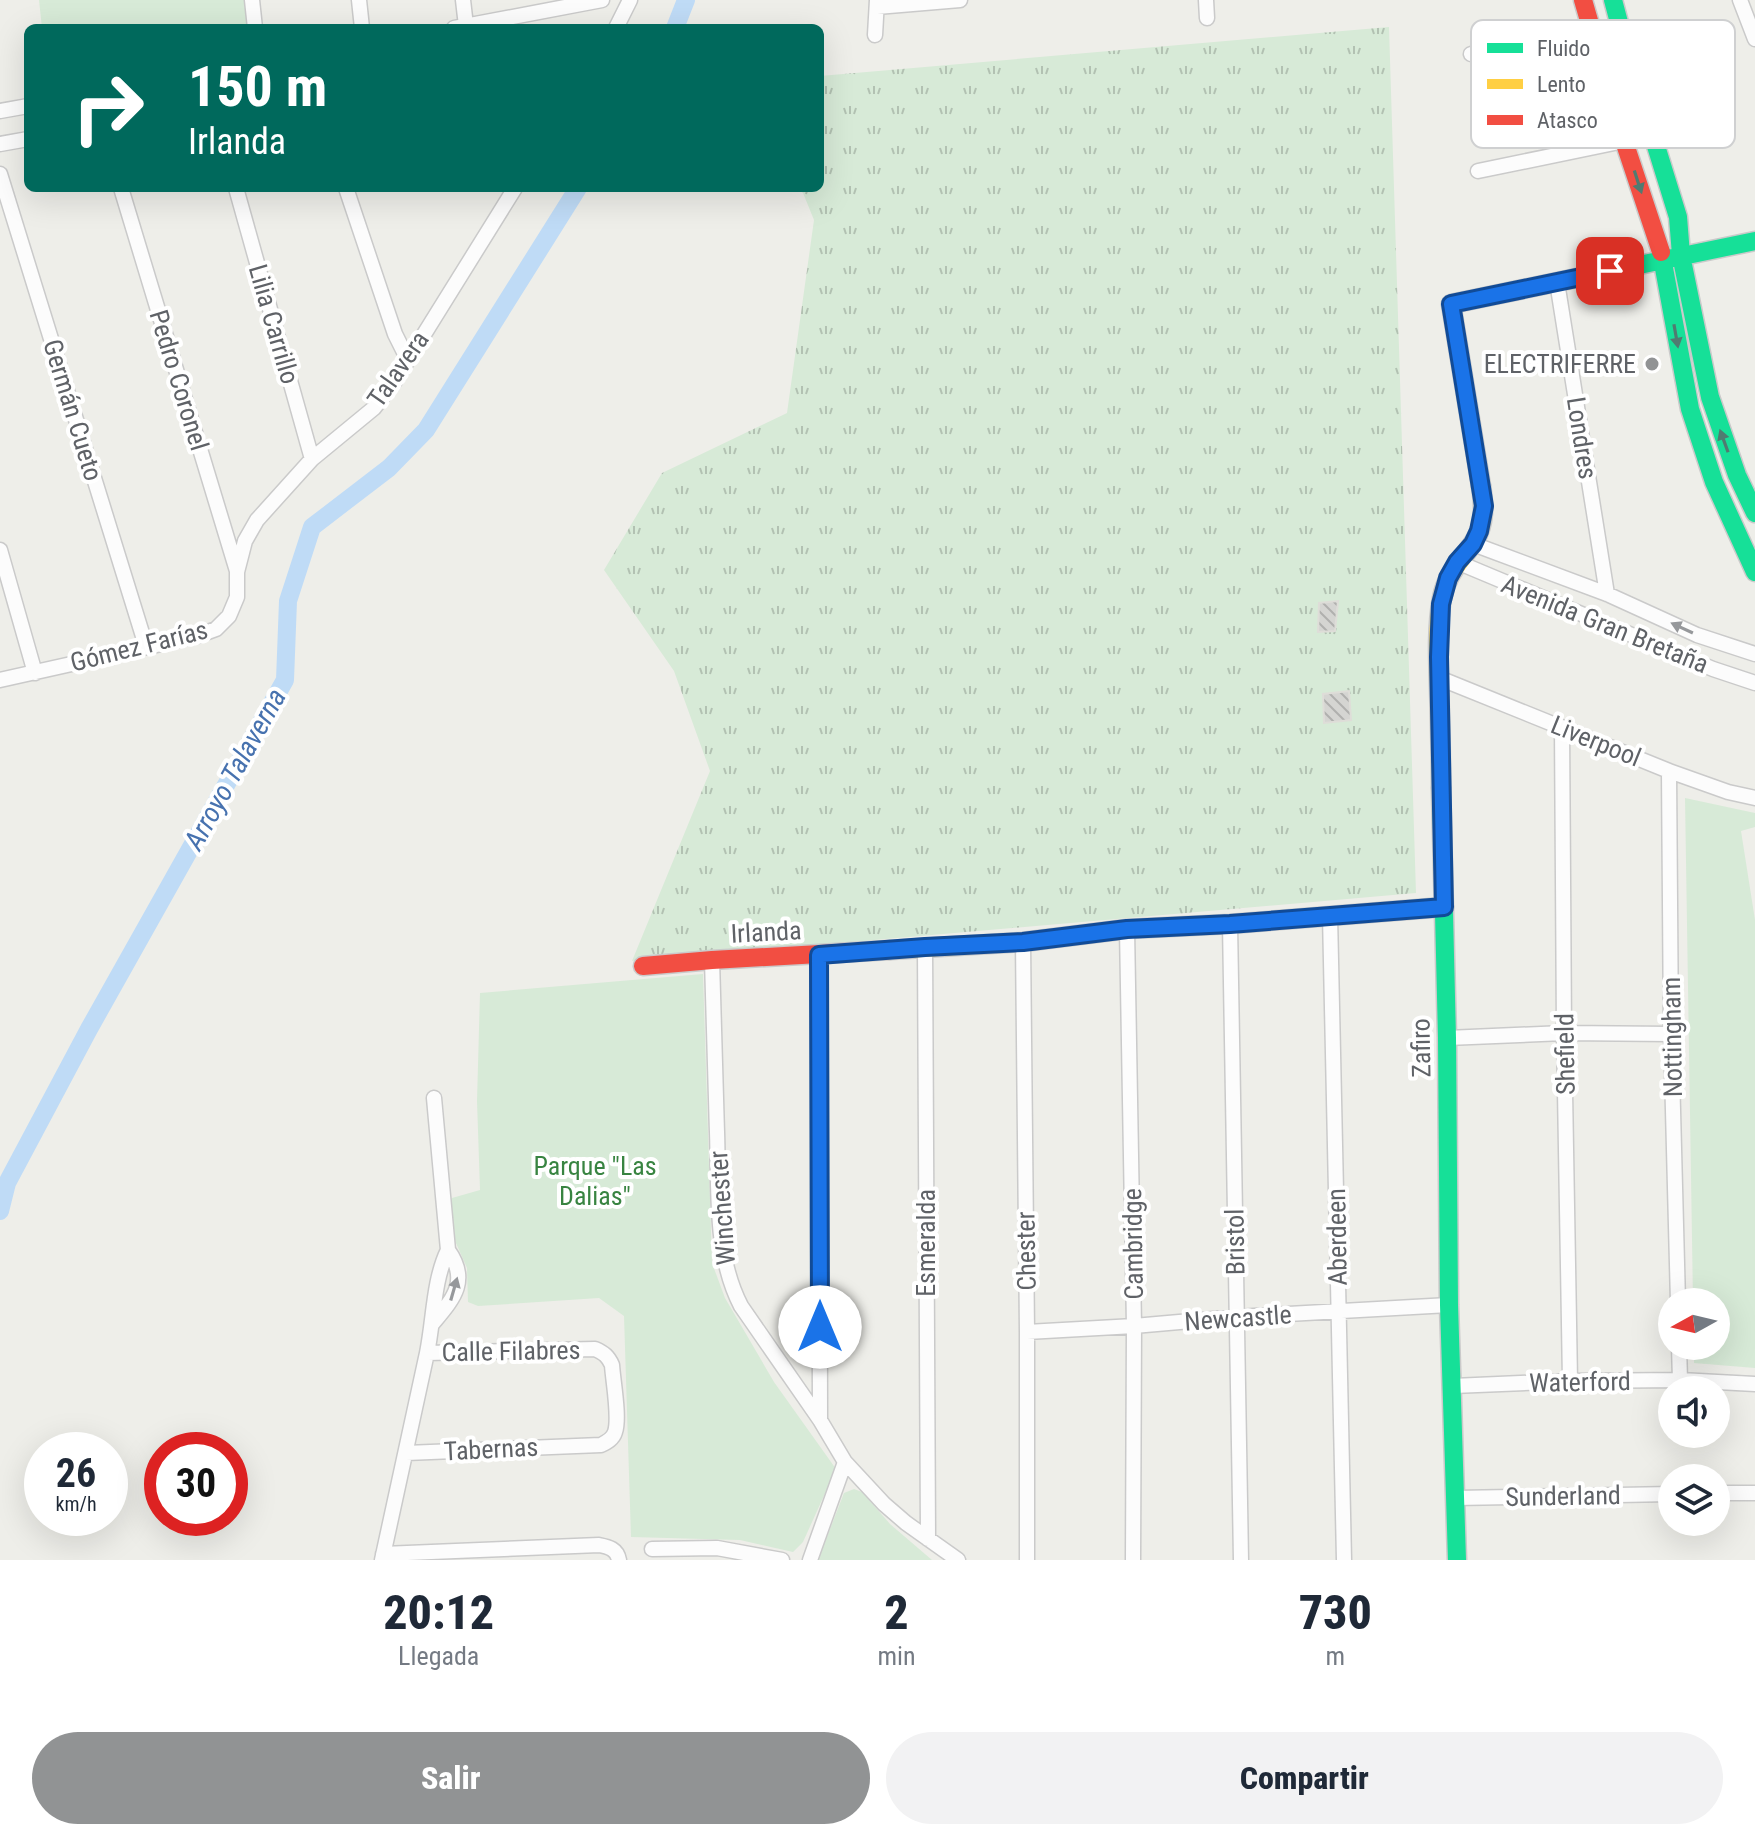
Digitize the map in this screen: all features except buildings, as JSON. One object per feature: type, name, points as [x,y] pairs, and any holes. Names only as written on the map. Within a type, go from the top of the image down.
[{"type":"street","points":[[252,0],[255,24]]},
{"type":"street","points":[[359,0],[362,24]]},
{"type":"street","points":[[460,24],[463,0]]},
{"type":"street","points":[[474,24],[570,3],[602,0]]},
{"type":"street","points":[[618,24],[630,0]]},
{"type":"street","points":[[875,35],[877,4],[960,0]]},
{"type":"street","points":[[1206,0],[1207,18]]},
{"type":"street","points":[[1583,0],[1588,20]]},
{"type":"street","points":[[1613,0],[1618,20]]},
{"type":"street","points":[[1740,0],[1755,39]]},
{"type":"street","points":[[0,111],[24,107]]},
{"type":"street","points":[[0,144],[24,140]]},
{"type":"street","points":[[1478,171],[1590,148]]},
{"type":"street","points":[[1627,148],[1672,257],[1710,397],[1737,475],[1755,513]]},
{"type":"street","points":[[1657,148],[1678,217],[1672,257],[1690,409],[1714,482],[1750,546],[1755,572]]},
{"type":"street","name":"Germán Cueto","points":[[0,174],[146,646]]},
{"type":"street","name":"Pedro Coronel","points":[[122,192],[237,572]]},
{"type":"street","name":"Lilia Carrillo","points":[[237,192],[312,459]]},
{"type":"street","points":[[347,192],[395,334],[408,360]]},
{"type":"street","name":"Talavera","points":[[237,572],[245,541],[257,520],[312,459],[374,408],[408,360],[513,192]]},
{"type":"street","points":[[1473,544],[1484,506],[1451,304],[1755,241]]},
{"type":"street","name":"Londres","points":[[1557,282],[1607,594]]},
{"type":"street","name":"Avenida Gran Bretaña","points":[[1473,544],[1607,594],[1697,635],[1755,654]]},
{"type":"street","name":"Zafiro","points":[[1457,1560],[1449,1305],[1438,635],[1441,604],[1448,578],[1473,544]]},
{"type":"street","points":[[0,550],[35,673]]},
{"type":"street","name":"Avenida Gran Bretaña","points":[[1457,562],[1687,659],[1755,683]]},
{"type":"street","name":"Gómez Farías","points":[[0,680],[197,636],[216,629],[229,616],[237,597],[237,572]]},
{"type":"street","name":"Liverpool","points":[[1439,678],[1669,771],[1755,798]]},
{"type":"street","name":"Shefield","points":[[1562,727],[1570,1381]]},
{"type":"street","name":"Nottingham","points":[[1669,771],[1678,1288]]},
{"type":"street","name":"Irlanda","points":[[643,966],[1023,942],[1127,929],[1444,907]]},
{"type":"street","name":"Aberdeen","points":[[1330,915],[1344,1560]]},
{"type":"street","name":"Bristol","points":[[1230,924],[1241,1560]]},
{"type":"street","name":"Cambridge","points":[[1127,929],[1134,1326],[1133,1560]]},
{"type":"street","name":"Chester","points":[[1023,942],[1027,1560]]},
{"type":"street","name":"Esmeralda","points":[[925,947],[928,1539]]},
{"type":"street","points":[[819,955],[820,1420]]},
{"type":"street","name":"Winchester","points":[[712,960],[719,1218],[726,1273],[741,1306],[820,1420],[845,1462],[884,1504],[958,1560]]},
{"type":"street","points":[[1447,1038],[1564,1033],[1671,1034]]},
{"type":"street","points":[[433,1324],[457,1290],[458,1272],[448,1250],[434,1098]]},
{"type":"street","points":[[448,1250],[439,1269],[433,1324],[382,1557],[599,1545],[611,1548],[618,1554],[619,1560]]},
{"type":"street","name":"Newcastle","points":[[1027,1332],[1449,1305]]},
{"type":"street","name":"Calle Filabres","points":[[427,1353],[595,1349]]},
{"type":"street","name":"Tabernas","points":[[406,1453],[601,1445],[609,1441],[615,1434],[616,1421],[612,1365],[603,1352],[595,1349]]},
{"type":"street","name":"Waterford","points":[[1453,1386],[1658,1380]]},
{"type":"street","name":"Waterford","points":[[1730,1383],[1755,1384]]},
{"type":"street","points":[[810,1560],[845,1462]]},
{"type":"street","points":[[1730,1493],[1755,1493]]},
{"type":"street","name":"Sunderland","points":[[1455,1498],[1658,1494]]},
{"type":"street","points":[[652,1549],[685,1554],[717,1548],[782,1560]]},
{"type":"green space","points":[[39,0],[246,0],[249,24],[42,24]]},
{"type":"green space","points":[[1389,27],[1416,893],[632,961],[710,771],[674,671],[604,570],[662,473],[787,413],[814,220],[803,192],[824,192],[824,76]]},
{"type":"green space","points":[[1685,798],[1755,813],[1755,827],[1741,831],[1755,920],[1755,1368],[1694,1363],[1694,1360],[1730,1360],[1730,1288],[1693,1288]]},
{"type":"green space","name":"Parque \"Las Dalias\"","points":[[703,974],[712,1263],[725,1298],[774,1382],[836,1469],[803,1542],[793,1552],[740,1540],[631,1537],[624,1316],[599,1298],[478,1306],[468,1302],[467,1268],[450,1220],[452,1198],[480,1190],[477,1101],[480,993]]},
{"type":"green space","points":[[854,1489],[862,1492],[890,1524],[932,1560],[818,1560],[844,1493]]},
{"type":"waterway","name":"Arroyo Talaverna","points":[[677,24],[686,0]]},
{"type":"waterway","name":"Arroyo Talaverna","points":[[0,1211],[7,1183],[89,1029],[285,680],[288,601],[312,527],[389,468],[426,430],[575,192]]},
{"type":"traffic: fast","points":[[1613,0],[1618,20]]},
{"type":"traffic: fast","points":[[1657,148],[1678,217],[1681,255],[1710,397],[1737,475],[1755,513]]},
{"type":"traffic: fast","points":[[1481,486],[1451,304],[1755,241]]},
{"type":"traffic: fast","points":[[1661,252],[1690,409],[1714,482],[1755,572]]},
{"type":"traffic: fast","points":[[1441,788],[1449,1305],[1457,1560]]},
{"type":"traffic: slow","points":[[1441,788],[1440,609],[1447,581],[1481,527],[1481,486]]},
{"type":"traffic: slow","points":[[890,950],[1023,942],[1127,929],[1444,907]]},
{"type":"traffic: jam","points":[[1583,0],[1589,20]]},
{"type":"traffic: jam","points":[[1626,148],[1661,252]]},
{"type":"traffic: jam","points":[[643,966],[890,950]]},
{"type":"place","name":"ELECTRIFERRE","points":[[1652,364]]},
{"type":"route","points":[[820,1327],[819,955],[1023,942],[1127,929],[1444,907],[1438,635],[1441,604],[1448,578],[1479,531],[1484,506],[1451,304],[1610,271]]}]
